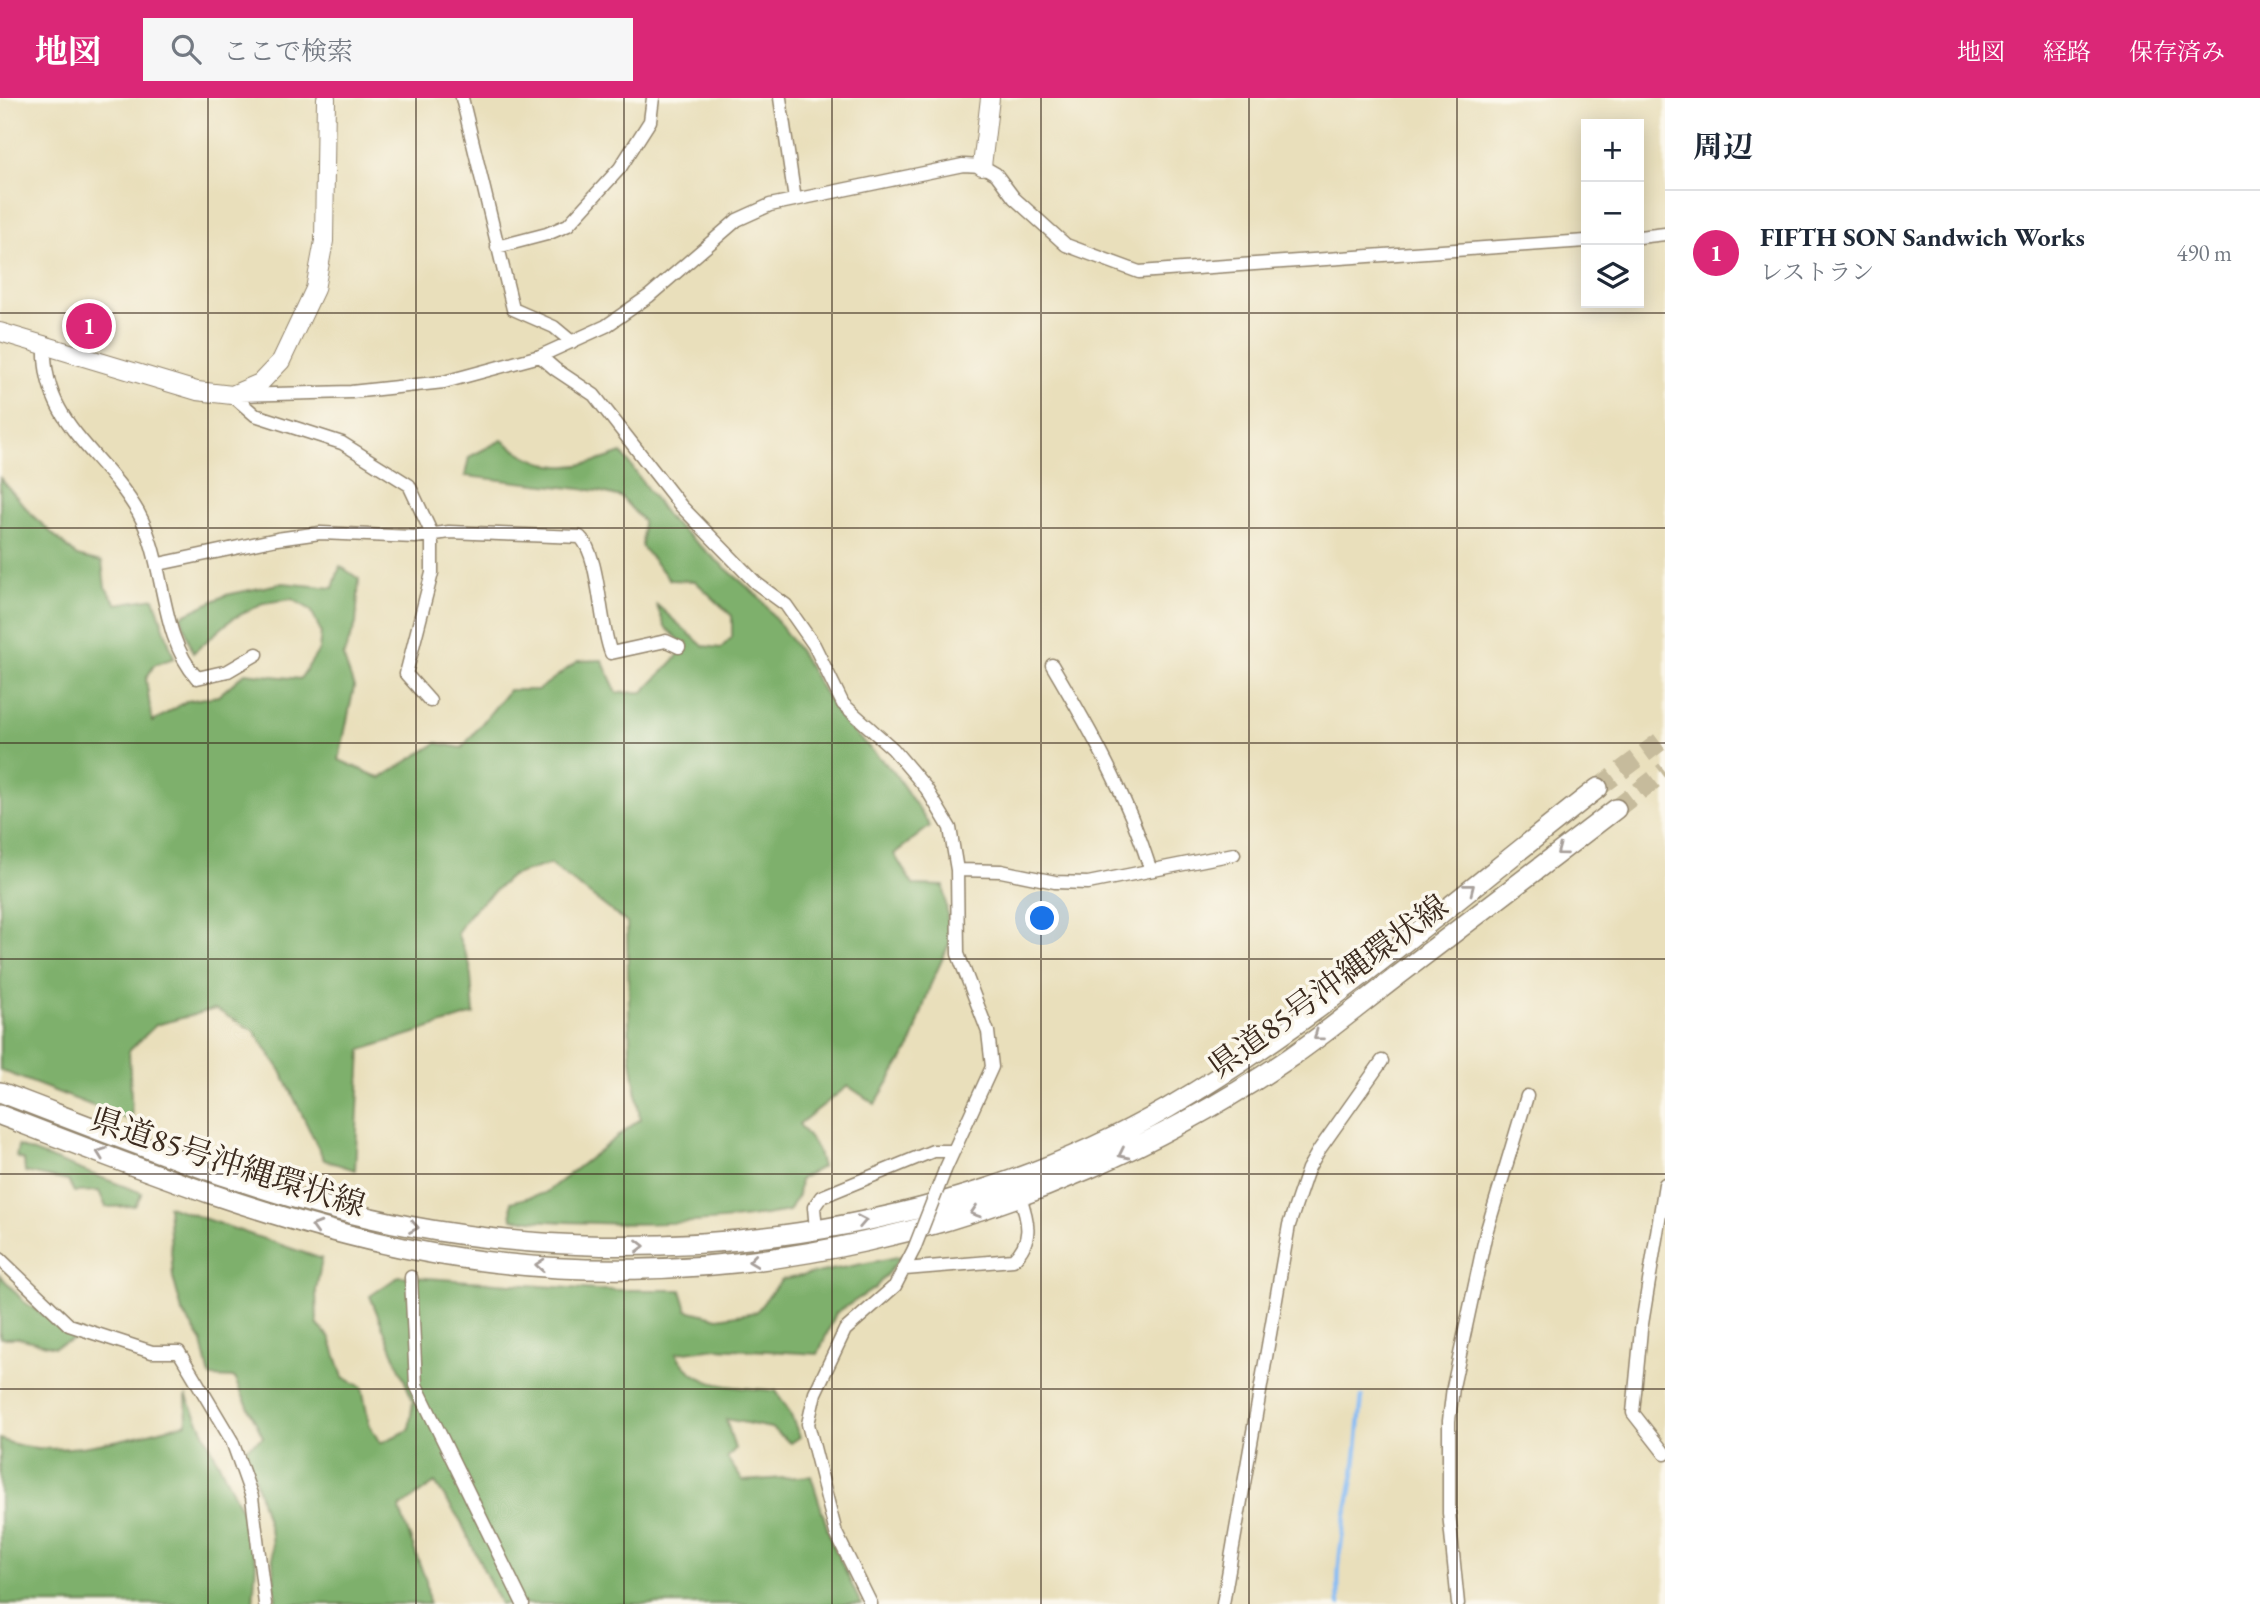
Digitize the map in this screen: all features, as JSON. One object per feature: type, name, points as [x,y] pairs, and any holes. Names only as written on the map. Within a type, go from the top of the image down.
[{"type":"main road","points":[[0,332],[45,343],[135,374],[197,391],[232,395],[260,383],[274,371],[298,329],[315,289],[324,241],[326,98]]},
{"type":"main road","points":[[982,166],[990,98]]},
{"type":"main road","name":"県道85号沖縄環状線","points":[[0,1092],[257,1188],[406,1225],[474,1237],[609,1246],[679,1245],[816,1230],[885,1216],[954,1197],[1047,1164],[1164,1110],[1276,1039],[1598,788]]},
{"type":"main road","name":"県道85号沖縄環状線","points":[[0,1115],[252,1209],[330,1231],[472,1259],[608,1269],[725,1264],[823,1250],[891,1236],[1020,1197],[1112,1160],[1172,1129],[1292,1056],[1616,809]]},
{"type":"street","points":[[462,98],[513,309],[554,327],[572,342]]},
{"type":"street","points":[[497,247],[547,234],[568,225],[620,169],[650,121],[653,98]]},
{"type":"street","points":[[780,98],[795,200]]},
{"type":"street","points":[[232,395],[351,392],[444,382],[540,356],[606,326],[649,296],[737,220],[770,205],[932,171],[982,166],[996,174],[1014,198],[1066,245],[1139,272],[1581,241]]},
{"type":"street","points":[[1644,236],[1665,234]]},
{"type":"street","points":[[45,343],[44,368],[54,405],[139,514],[159,564],[177,649],[197,678],[228,670],[257,654]]},
{"type":"street","points":[[540,356],[594,395],[681,506],[756,583],[786,605],[814,645],[843,704],[893,750],[926,788],[950,828],[957,870],[958,954],[988,1032],[992,1067],[952,1152],[905,1269],[895,1286],[845,1330],[815,1393],[807,1424],[836,1533],[871,1604]]},
{"type":"street","points":[[232,395],[255,415],[342,443],[409,485],[432,534],[432,573],[406,674],[430,701]]},
{"type":"street","points":[[159,564],[277,539],[320,533],[415,537],[449,532],[580,537],[592,554],[595,586],[611,653],[666,641],[678,647]]},
{"type":"street","points":[[1052,665],[1101,748],[1134,818],[1150,868]]},
{"type":"street","points":[[957,870],[1001,871],[1055,882],[1088,883],[1150,868],[1234,854]]},
{"type":"street","points":[[1223,1604],[1289,1225],[1308,1169],[1382,1061]]},
{"type":"street","points":[[1458,1604],[1449,1513],[1449,1421],[1453,1387],[1486,1233],[1527,1096]]},
{"type":"street","points":[[816,1230],[814,1207],[821,1197],[933,1151],[952,1152]]},
{"type":"street","points":[[1665,1184],[1641,1330],[1633,1413],[1665,1454]]},
{"type":"street","points":[[905,1269],[1013,1260],[1027,1241],[1029,1227],[1020,1197]]},
{"type":"street","points":[[0,1259],[69,1325],[152,1353],[179,1352],[232,1441],[252,1497],[265,1604]]},
{"type":"street","points":[[411,1277],[416,1385],[523,1604]]},
{"type":"green space","points":[[502,440],[532,459],[560,466],[574,466],[622,453],[668,518],[760,598],[800,652],[840,719],[893,771],[930,826],[894,854],[913,885],[944,886],[950,942],[930,986],[911,1045],[875,1104],[848,1086],[799,1124],[817,1149],[822,1167],[800,1179],[798,1195],[789,1211],[686,1223],[582,1223],[512,1219],[511,1202],[545,1193],[640,1119],[630,1051],[627,923],[550,864],[511,876],[470,913],[457,933],[470,965],[474,1014],[361,1050],[355,1170],[324,1160],[281,1071],[254,1031],[215,1009],[156,1025],[129,1051],[132,1121],[0,1070],[0,478],[33,516],[77,556],[102,562],[105,587],[117,604],[154,598],[174,658],[154,665],[146,679],[152,722],[187,701],[218,696],[245,673],[300,679],[319,650],[321,632],[311,610],[292,599],[263,603],[232,619],[193,653],[181,616],[226,595],[283,583],[333,588],[340,566],[359,579],[356,624],[343,656],[354,687],[339,760],[380,778],[437,743],[462,748],[509,690],[538,690],[578,661],[602,660],[617,693],[643,692],[677,657],[684,644],[665,627],[656,604],[703,646],[721,648],[732,637],[732,616],[695,581],[670,580],[642,547],[643,521],[621,497],[598,491],[465,476],[469,457]]},
{"type":"green space","points":[[18,1146],[142,1193],[135,1206],[106,1207],[99,1191],[74,1192],[68,1181],[25,1172],[24,1160],[16,1157]]},
{"type":"green space","points":[[168,1206],[322,1259],[316,1290],[317,1324],[330,1338],[343,1377],[362,1387],[369,1424],[380,1443],[409,1430],[413,1401],[370,1296],[399,1276],[597,1290],[681,1290],[687,1310],[718,1318],[756,1312],[781,1280],[902,1256],[875,1288],[836,1313],[818,1354],[717,1348],[676,1353],[684,1365],[706,1380],[733,1387],[776,1391],[789,1411],[800,1437],[791,1443],[771,1428],[726,1419],[735,1449],[727,1458],[743,1481],[811,1476],[832,1543],[861,1604],[500,1604],[460,1520],[435,1483],[399,1508],[426,1581],[429,1604],[276,1604],[271,1535],[246,1448],[263,1437],[234,1378],[210,1377],[202,1342],[182,1311],[173,1277]]},
{"type":"green space","points":[[0,1275],[24,1302],[78,1338],[54,1347],[19,1338],[0,1338]]},
{"type":"green space","points":[[186,1395],[240,1507],[256,1561],[253,1604],[0,1604],[0,1439],[21,1446],[44,1449],[118,1441],[187,1423]]},
{"type":"waterway","points":[[1339,1604],[1340,1554],[1355,1464],[1362,1397]]},
{"type":"tunnel","points":[[1598,788],[1665,738]]},
{"type":"tunnel","points":[[1616,809],[1665,771]]},
{"type":"place","name":"FIFTH SON Sandwich Works","points":[[89,326]]}]
